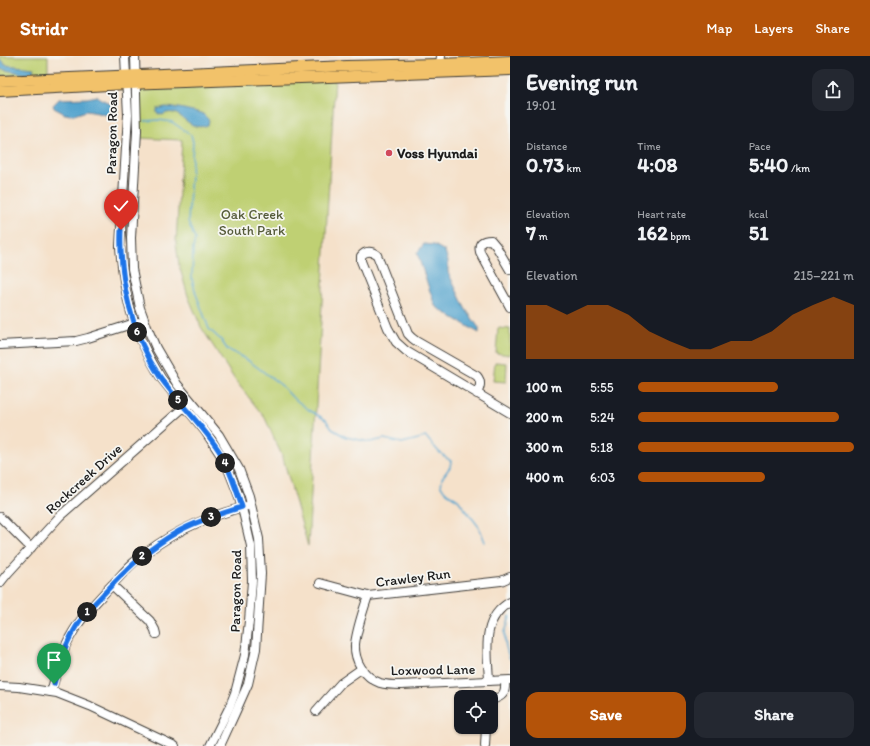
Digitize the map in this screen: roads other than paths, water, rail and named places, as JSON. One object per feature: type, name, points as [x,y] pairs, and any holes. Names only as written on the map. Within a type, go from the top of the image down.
[{"type":"main road","points":[[0,91],[11,85],[257,75],[435,63],[510,61]]},
{"type":"main road","points":[[435,63],[447,73],[510,70]]},
{"type":"main road","points":[[0,80],[11,85]]},
{"type":"street","name":"Paragon Road","points":[[125,56],[131,80],[137,131],[131,238],[134,276],[140,308],[156,348],[177,384],[219,435],[232,455],[239,469],[251,505],[259,538],[261,574],[256,650],[248,684],[220,746]]},
{"type":"street","name":"Paragon Road","points":[[135,56],[128,115],[120,246],[128,300],[134,324],[154,367],[161,378],[204,431],[227,466],[242,507],[251,546],[252,581],[248,637],[245,655],[235,693],[210,746]]},
{"type":"street","points":[[510,270],[491,240],[485,240],[482,242],[479,247],[480,252],[510,307]]},
{"type":"street","points":[[477,394],[480,386],[477,376],[416,341],[408,334],[377,255],[368,251],[363,253],[361,256],[361,261],[388,328],[396,342],[406,351],[477,394],[510,413]]},
{"type":"street","points":[[0,344],[76,341],[134,324],[144,319]]},
{"type":"street","name":"Rockcreek Drive","points":[[0,583],[8,572],[60,516],[184,407],[193,402]]},
{"type":"street","points":[[51,692],[62,656],[73,632],[86,613],[132,564],[149,550],[179,531],[205,520],[251,505]]},
{"type":"street","points":[[0,517],[31,548]]},
{"type":"street","name":"Crawley Run","points":[[320,583],[368,596],[501,581],[510,577]]},
{"type":"street","points":[[112,585],[150,621],[156,634]]},
{"type":"street","points":[[316,711],[341,683],[361,669],[356,655],[355,642],[368,596]]},
{"type":"street","points":[[489,681],[488,638],[490,625],[497,613],[510,602]]},
{"type":"street","name":"Loxwood Lane","points":[[361,669],[373,680],[393,685],[508,680]]},
{"type":"street","points":[[498,697],[503,694],[508,680]]},
{"type":"street","points":[[0,686],[19,687],[51,692],[90,706],[175,746]]},
{"type":"street","points":[[485,746],[486,734]]},
{"type":"water","points":[[0,60],[3,61],[5,65],[34,68],[32,75],[0,69]]},
{"type":"water","points":[[97,96],[115,107],[118,114],[113,117],[86,111],[74,115],[65,114],[54,108],[53,105],[59,99],[87,98]]},
{"type":"water","points":[[165,107],[179,108],[202,113],[209,120],[208,125],[201,127],[194,126],[175,113],[162,115],[157,113],[157,109]]},
{"type":"water","points":[[424,244],[434,245],[445,251],[448,261],[448,272],[465,308],[479,328],[479,333],[435,306],[417,253]]},
{"type":"waterway","points":[[145,121],[159,120],[172,122],[191,135],[193,142],[188,222],[195,239],[193,249],[192,279],[209,329],[221,340],[227,349],[249,361],[281,385],[292,397],[309,410],[326,420],[332,429],[346,437],[370,442],[384,439],[402,443],[426,437],[439,452],[451,461],[450,467],[442,478],[441,487],[458,500],[479,527],[485,542]]},
{"type":"waterway","points":[[509,616],[505,639],[506,649],[510,659]]},
{"type":"place","name":"Voss Hyundai","points":[[389,153]]},
{"type":"park label","name":"Oak Creek South Park","points":[[252,222]]}]
